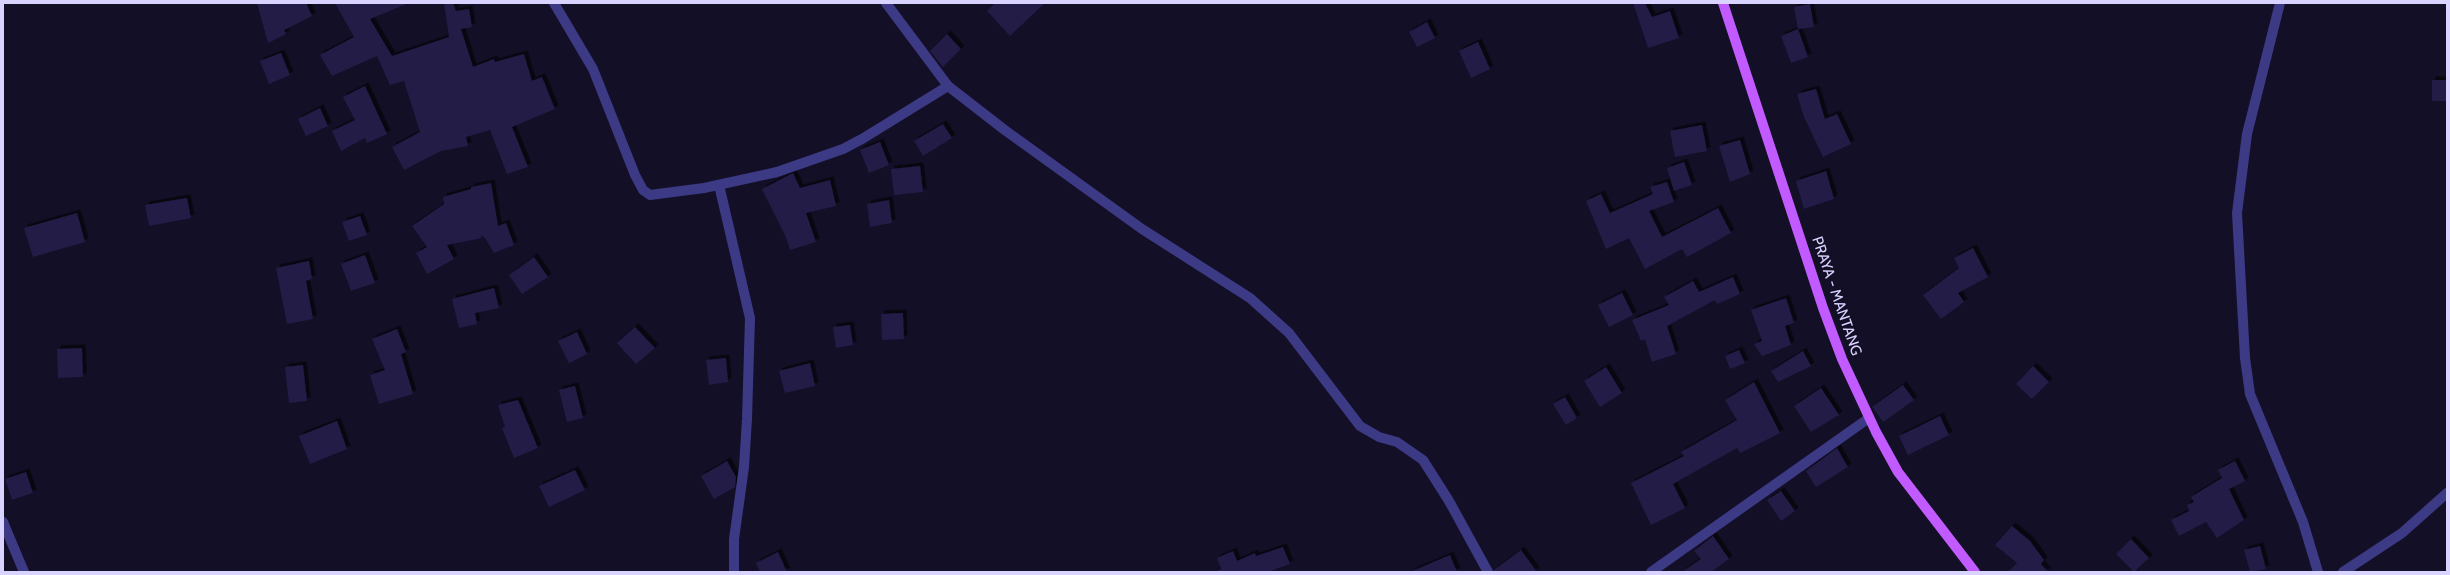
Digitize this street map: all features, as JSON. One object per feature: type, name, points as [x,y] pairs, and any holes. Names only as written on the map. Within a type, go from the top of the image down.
[{"type":"main road","name":"PRAYA - MANTANG","points":[[1723,3],[1823,308],[1842,359],[1869,418],[1898,472],[1975,572]]},
{"type":"street","points":[[554,3],[593,69],[635,175],[645,192],[654,195],[719,185],[777,172],[843,148],[862,139],[948,86]]},
{"type":"street","points":[[886,3],[948,86],[1006,131],[1142,229],[1265,310],[1289,333],[1360,426],[1379,437],[1397,442],[1423,460],[1449,501],[1488,572]]},
{"type":"street","points":[[2280,3],[2247,134],[2237,213],[2245,358],[2250,394],[2303,522],[2318,572]]},
{"type":"street","points":[[719,185],[750,318],[744,467],[734,539],[734,572]]},
{"type":"street","points":[[1651,572],[1869,418]]},
{"type":"street","points":[[2343,572],[2402,533],[2447,493]]},
{"type":"street","points":[[3,522],[24,572]]},
{"type":"building","points":[[257,3],[306,3],[312,16],[284,30],[286,34],[268,43]]},
{"type":"building","points":[[335,3],[409,3],[370,19],[392,56],[449,37],[444,3],[453,3],[456,11],[469,9],[472,27],[461,29],[473,67],[494,59],[495,62],[524,54],[532,81],[542,77],[555,109],[512,127],[528,167],[507,174],[490,130],[466,137],[468,146],[441,151],[404,170],[392,147],[420,132],[404,81],[390,85],[377,56],[332,76],[320,55],[354,37]]},
{"type":"building","points":[[995,3],[1045,3],[1010,36],[987,11]]},
{"type":"building","points":[[1633,3],[1645,3],[1652,17],[1670,11],[1679,38],[1648,48]]},
{"type":"building","points":[[1810,4],[1814,27],[1798,29],[1794,7]]},
{"type":"building","points":[[1427,22],[1435,38],[1417,47],[1409,32]]},
{"type":"building","points":[[1798,29],[1808,57],[1791,63],[1781,36]]},
{"type":"building","points":[[947,34],[961,49],[943,67],[930,51]]},
{"type":"building","points":[[1478,42],[1490,69],[1471,78],[1459,51]]},
{"type":"building","points":[[281,53],[290,75],[269,84],[260,61]]},
{"type":"building","points":[[2432,80],[2447,80],[2447,101],[2432,101]]},
{"type":"building","points":[[365,86],[387,134],[367,143],[365,138],[341,151],[332,131],[355,120],[343,97]]},
{"type":"building","points":[[1816,89],[1825,119],[1837,114],[1851,144],[1823,157],[1804,117],[1797,94]]},
{"type":"building","points":[[320,108],[328,126],[306,136],[298,119]]},
{"type":"building","points":[[943,124],[952,138],[923,156],[914,141]]},
{"type":"building","points":[[1702,125],[1707,151],[1675,157],[1670,131]]},
{"type":"building","points":[[1740,140],[1750,174],[1730,182],[1719,146]]},
{"type":"building","points":[[880,142],[889,165],[869,173],[860,150]]},
{"type":"building","points":[[1684,162],[1692,185],[1674,191],[1667,168]]},
{"type":"building","points":[[920,166],[923,192],[894,195],[891,169]]},
{"type":"building","points":[[1826,171],[1834,199],[1804,209],[1796,181]]},
{"type":"building","points":[[793,173],[800,188],[830,180],[836,206],[806,213],[816,242],[790,250],[785,235],[762,189]]},
{"type":"building","points":[[1667,182],[1674,202],[1649,211],[1662,237],[1718,208],[1731,233],[1687,257],[1682,249],[1645,269],[1629,238],[1606,249],[1586,201],[1601,194],[1610,213],[1653,194],[1650,187]]},
{"type":"building","points":[[491,183],[498,226],[506,223],[514,245],[494,253],[485,238],[481,235],[482,238],[447,245],[454,259],[427,274],[416,253],[427,247],[412,226],[444,204],[443,197],[471,189],[471,187]]},
{"type":"building","points":[[187,198],[191,218],[149,226],[145,205]]},
{"type":"building","points":[[889,200],[892,223],[870,227],[867,204]]},
{"type":"building","points":[[77,213],[85,242],[33,257],[24,228]]},
{"type":"building","points":[[360,216],[367,235],[349,241],[342,222]]},
{"type":"building","points":[[1973,248],[1988,277],[1958,293],[1964,302],[1941,319],[1923,295],[1959,268],[1954,258]]},
{"type":"building","points":[[365,255],[375,283],[351,291],[341,264]]},
{"type":"building","points":[[534,257],[548,277],[522,294],[509,275]]},
{"type":"building","points":[[309,261],[312,279],[306,281],[313,319],[287,324],[276,268]]},
{"type":"building","points":[[1733,277],[1740,294],[1717,304],[1715,300],[1667,326],[1676,354],[1652,362],[1645,339],[1641,341],[1632,320],[1669,305],[1664,297],[1693,281],[1699,292]]},
{"type":"building","points":[[494,288],[499,308],[475,313],[477,324],[459,328],[452,299]]},
{"type":"building","points":[[1622,293],[1633,315],[1609,327],[1598,305]]},
{"type":"building","points":[[1786,298],[1794,323],[1785,326],[1791,345],[1762,356],[1754,344],[1762,341],[1751,310]]},
{"type":"building","points":[[903,313],[904,339],[882,340],[881,314]]},
{"type":"building","points":[[850,325],[853,345],[836,348],[833,327]]},
{"type":"building","points":[[635,327],[655,348],[636,364],[617,343]]},
{"type":"building","points":[[397,329],[406,352],[401,354],[413,394],[379,404],[370,375],[385,370],[372,339]]},
{"type":"building","points":[[577,332],[587,354],[569,363],[558,341]]},
{"type":"building","points":[[82,348],[83,377],[58,378],[57,349]]},
{"type":"building","points":[[1739,350],[1745,363],[1730,369],[1725,356]]},
{"type":"building","points":[[1803,351],[1811,366],[1778,382],[1771,371]]},
{"type":"building","points":[[726,358],[728,382],[709,385],[706,360]]},
{"type":"building","points":[[810,363],[815,386],[785,393],[779,371]]},
{"type":"building","points":[[303,365],[307,401],[289,403],[285,367]]},
{"type":"building","points":[[2033,366],[2049,382],[2032,399],[2016,384]]},
{"type":"building","points":[[1606,367],[1622,393],[1600,407],[1584,381]]},
{"type":"building","points":[[1754,382],[1780,433],[1740,453],[1737,448],[1673,484],[1685,508],[1651,525],[1631,483],[1684,456],[1681,452],[1737,420],[1725,400]]},
{"type":"building","points":[[1903,385],[1914,400],[1883,422],[1872,407]]},
{"type":"building","points":[[575,386],[583,418],[567,422],[559,390]]},
{"type":"building","points":[[1821,388],[1839,415],[1811,432],[1794,406]]},
{"type":"building","points":[[1565,397],[1577,418],[1566,425],[1553,404]]},
{"type":"building","points":[[518,400],[538,448],[514,458],[502,428],[505,427],[498,405]]},
{"type":"building","points":[[1940,416],[1949,435],[1908,455],[1899,436]]},
{"type":"building","points":[[337,421],[347,449],[310,464],[299,436]]},
{"type":"building","points":[[1837,448],[1848,467],[1816,487],[1806,471]]},
{"type":"building","points":[[727,461],[736,477],[735,487],[714,499],[701,476]]},
{"type":"building","points":[[2235,461],[2245,481],[2229,489],[2244,520],[2217,538],[2206,522],[2179,536],[2171,520],[2189,511],[2187,505],[2194,502],[2191,497],[2222,478],[2218,470]]},
{"type":"building","points":[[575,470],[585,490],[549,507],[539,486]]},
{"type":"building","points":[[26,472],[33,493],[12,500],[5,479]]},
{"type":"building","points":[[1781,491],[1795,511],[1781,521],[1767,500]]},
{"type":"building","points":[[2012,526],[2030,541],[2044,560],[2041,564],[2048,572],[2008,572],[2017,563],[1995,545]]},
{"type":"building","points":[[1713,536],[1729,559],[1711,572],[1682,572],[1701,559],[1694,551]]},
{"type":"building","points":[[2131,539],[2149,558],[2134,572],[2116,554]]},
{"type":"building","points":[[2260,546],[2266,569],[2250,572],[2244,550]]},
{"type":"building","points":[[1283,547],[1290,564],[1268,572],[1214,572],[1221,569],[1217,558],[1233,551],[1237,561],[1255,553],[1256,556]]},
{"type":"building","points":[[1521,550],[1537,572],[1494,572],[1494,570]]},
{"type":"building","points":[[778,552],[787,572],[760,572],[756,563]]},
{"type":"building","points":[[1450,555],[1457,572],[1410,572]]}]
